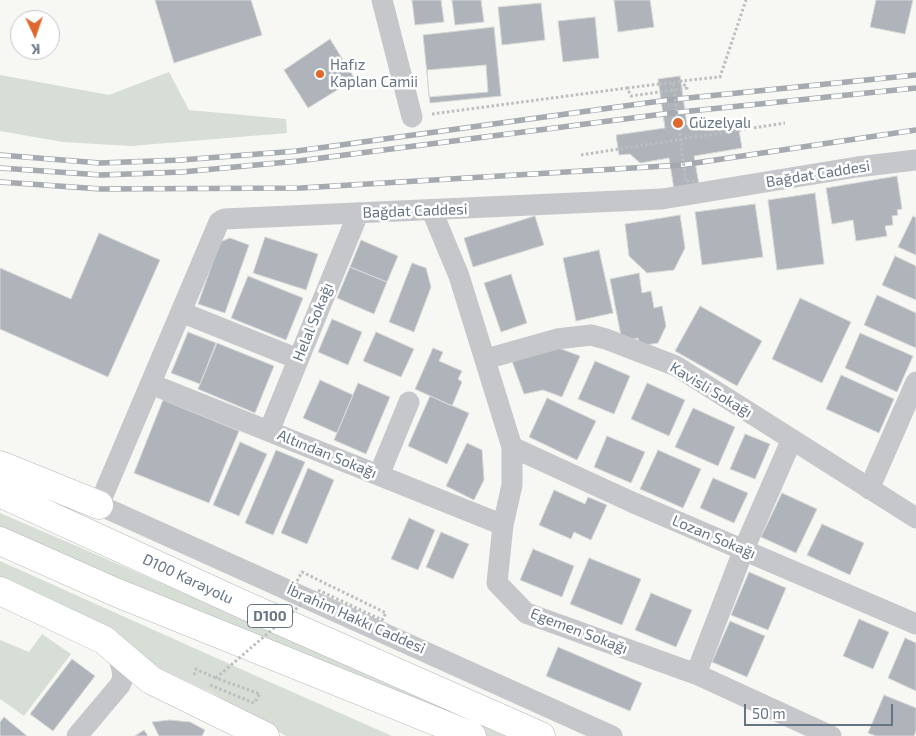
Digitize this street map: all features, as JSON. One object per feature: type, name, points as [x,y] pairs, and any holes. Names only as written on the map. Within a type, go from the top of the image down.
[{"type":"main road","points":[[0,465],[99,504]]},
{"type":"main road","name":"D100 Karayolu","points":[[0,493],[242,604],[542,736]]},
{"type":"main road","name":"D100","points":[[0,541],[115,592],[472,736]]},
{"type":"main road","points":[[0,591],[104,640],[134,667],[170,691],[265,736]]},
{"type":"street","points":[[382,0],[412,117]]},
{"type":"street","name":"Bağdat Caddesi","points":[[99,504],[218,222],[224,218],[432,211],[662,199],[856,167],[916,160]]},
{"type":"street","name":"Egemen Sokağı","points":[[432,211],[459,276],[512,447],[512,485],[503,525],[497,583],[526,613],[696,674],[831,736]]},
{"type":"street","name":"Helal Sokağı","points":[[269,431],[358,214]]},
{"type":"street","points":[[181,312],[298,359]]},
{"type":"street","name":"Kavisli Sokağı","points":[[486,359],[556,339],[591,335],[676,366],[916,518]]},
{"type":"street","points":[[869,489],[916,382]]},
{"type":"street","name":"Altından Sokağı","points":[[151,384],[503,525]]},
{"type":"street","points":[[379,475],[408,402]]},
{"type":"street","points":[[696,674],[744,549],[792,439]]},
{"type":"street","name":"Lozan Sokağı","points":[[512,447],[634,503],[916,624]]},
{"type":"street","name":"İbrahim Hakkı Caddesi","points":[[99,504],[612,736]]},
{"type":"street","points":[[77,736],[114,694],[123,678],[116,649]]},
{"type":"street","points":[[114,694],[124,688],[135,685],[170,691]]},
{"type":"path","points":[[412,117],[720,77],[746,0]]},
{"type":"path","points":[[627,88],[631,96],[687,88],[681,81]]},
{"type":"path","points":[[673,83],[686,182],[698,180]]},
{"type":"path","points":[[581,155],[785,123]]},
{"type":"path","points":[[216,678],[318,590],[382,620],[386,613],[302,572],[297,581]]},
{"type":"path","points":[[196,669],[216,678],[260,694],[254,703],[193,677],[196,669]]},
{"type":"shaded area","points":[[169,72],[189,110],[286,119],[287,133],[131,146],[63,142],[0,131],[0,75],[109,95]]},
{"type":"shaded area","points":[[0,513],[509,736],[480,736],[0,528]]},
{"type":"shaded area","points":[[0,561],[392,736],[286,736],[214,694],[153,665],[112,629],[0,577]]},
{"type":"shaded area","points":[[42,634],[71,654],[24,716],[0,699],[0,640],[29,652]]},
{"type":"building","points":[[155,0],[251,0],[262,35],[174,63]]},
{"type":"building","points":[[412,0],[441,0],[444,22],[415,25]]},
{"type":"building","points":[[452,0],[481,0],[484,22],[455,25]]},
{"type":"building","points":[[614,0],[650,0],[654,27],[618,32]]},
{"type":"building","points":[[876,0],[913,0],[905,34],[870,27]]},
{"type":"building","points":[[541,3],[545,40],[502,45],[498,7]]},
{"type":"building","points":[[595,17],[599,58],[563,62],[558,21]]},
{"type":"building","points":[[494,27],[501,96],[430,103],[423,35]]},
{"type":"building","name":"Hafız Kaplan Camii","points":[[330,39],[355,79],[308,108],[284,70]]},
{"type":"building","points":[[486,65],[488,92],[429,97],[427,70]]},
{"type":"building","points":[[680,76],[687,125],[720,120],[729,125],[738,124],[742,148],[694,156],[699,185],[674,189],[669,158],[640,163],[630,154],[619,155],[616,135],[665,128],[658,79]]},
{"type":"building","points":[[897,176],[902,209],[897,210],[898,215],[892,216],[893,225],[885,226],[887,236],[856,241],[853,220],[832,224],[826,188]]},
{"type":"building","points":[[815,193],[824,264],[777,270],[768,200]]},
{"type":"building","points":[[755,204],[763,257],[702,265],[695,212]]},
{"type":"building","points":[[680,215],[685,248],[674,270],[647,273],[629,256],[625,224]]},
{"type":"building","points":[[535,216],[544,245],[473,267],[464,238]]},
{"type":"building","points":[[913,216],[916,218],[916,255],[898,247]]},
{"type":"building","points":[[99,233],[160,260],[108,377],[0,329],[0,268],[71,299]]},
{"type":"building","points":[[265,237],[318,254],[306,290],[253,273]]},
{"type":"building","points":[[230,238],[249,245],[225,313],[198,304],[220,242]]},
{"type":"building","points":[[361,240],[398,256],[387,282],[350,267]]},
{"type":"building","points":[[599,250],[613,313],[576,321],[563,258]]},
{"type":"building","points":[[895,256],[916,266],[916,300],[882,285]]},
{"type":"building","points":[[412,263],[426,268],[431,287],[414,332],[389,322]]},
{"type":"building","points":[[350,267],[387,282],[374,314],[337,298]]},
{"type":"building","points":[[639,273],[642,293],[651,291],[654,308],[662,306],[666,326],[658,343],[639,346],[638,338],[622,341],[610,279]]},
{"type":"building","points":[[511,274],[527,323],[501,332],[484,283]]},
{"type":"building","points":[[248,276],[303,298],[286,340],[231,318]]},
{"type":"building","points":[[877,295],[916,313],[916,348],[864,325]]},
{"type":"building","points":[[800,298],[851,322],[822,383],[772,359]]},
{"type":"building","points":[[700,306],[762,341],[737,386],[675,351]]},
{"type":"building","points":[[332,319],[362,332],[348,365],[318,352]]},
{"type":"building","points":[[188,332],[216,343],[200,384],[171,373]]},
{"type":"building","points":[[376,332],[414,349],[401,377],[363,361]]},
{"type":"building","points":[[860,333],[913,356],[897,392],[845,368]]},
{"type":"building","points":[[217,343],[274,366],[255,413],[198,389]]},
{"type":"building","points":[[556,347],[580,356],[562,397],[543,390],[524,394],[512,361]]},
{"type":"building","points":[[433,348],[443,352],[439,361],[462,371],[458,379],[462,382],[452,406],[415,389]]},
{"type":"building","points":[[595,361],[630,376],[614,414],[578,399]]},
{"type":"building","points":[[841,375],[894,399],[879,433],[826,409]]},
{"type":"building","points":[[320,380],[353,395],[337,433],[303,418]]},
{"type":"building","points":[[358,383],[390,397],[366,454],[334,440]]},
{"type":"building","points":[[647,383],[685,400],[669,436],[631,419]]},
{"type":"building","points":[[430,396],[469,413],[447,464],[408,446]]},
{"type":"building","points":[[547,398],[596,421],[577,460],[529,437]]},
{"type":"building","points":[[163,400],[239,431],[209,503],[134,473]]},
{"type":"building","points":[[693,408],[735,427],[718,466],[675,447]]},
{"type":"building","points":[[745,434],[770,444],[755,479],[730,469]]},
{"type":"building","points":[[607,436],[645,452],[631,483],[594,467]]},
{"type":"building","points":[[240,442],[267,454],[239,516],[213,505]]},
{"type":"building","points":[[467,443],[482,450],[484,480],[474,500],[446,486]]},
{"type":"building","points":[[276,450],[305,462],[273,535],[245,523]]},
{"type":"building","points":[[658,450],[701,469],[683,508],[640,489]]},
{"type":"building","points":[[308,468],[334,480],[307,544],[281,533]]},
{"type":"building","points":[[713,478],[748,493],[734,523],[700,508]]},
{"type":"building","points":[[554,490],[585,504],[588,497],[607,505],[591,540],[574,532],[571,539],[539,525]]},
{"type":"building","points":[[782,493],[817,509],[796,553],[761,537]]},
{"type":"building","points":[[409,518],[435,530],[418,570],[391,559]]},
{"type":"building","points":[[822,524],[864,543],[850,575],[807,555]]},
{"type":"building","points":[[441,532],[469,544],[453,579],[426,567]]},
{"type":"building","points":[[533,549],[574,566],[562,597],[520,580]]},
{"type":"building","points":[[589,558],[641,579],[622,625],[570,604]]},
{"type":"building","points":[[749,572],[786,588],[768,630],[731,615]]},
{"type":"building","points":[[651,593],[692,610],[676,647],[635,630]]},
{"type":"building","points":[[859,619],[889,632],[873,669],[843,656]]},
{"type":"building","points":[[730,621],[765,636],[747,677],[712,662]]},
{"type":"building","points":[[905,638],[916,643],[916,691],[888,678]]},
{"type":"building","points":[[558,647],[642,683],[630,711],[546,676]]},
{"type":"building","points":[[72,659],[95,676],[53,731],[30,714]]},
{"type":"building","points":[[884,695],[916,708],[916,731],[914,736],[876,736],[868,733]]},
{"type":"building","points":[[4,717],[27,736],[0,736],[0,722]]},
{"type":"building","points":[[170,720],[190,722],[205,730],[202,736],[159,736],[152,722]]},
{"type":"building","points":[[144,730],[148,736],[135,736]]},
{"type":"railway","points":[[0,155],[100,163],[181,160],[297,151],[668,100],[916,75]]},
{"type":"railway","points":[[0,168],[101,175],[182,172],[298,161],[671,113],[916,88]]},
{"type":"railway","points":[[0,182],[101,189],[301,188],[682,165],[916,130]]},
{"type":"place","name":"Hafız Kaplan Camii","points":[[320,74]]},
{"type":"place","name":"Güzelyalı","points":[[678,123]]}]
